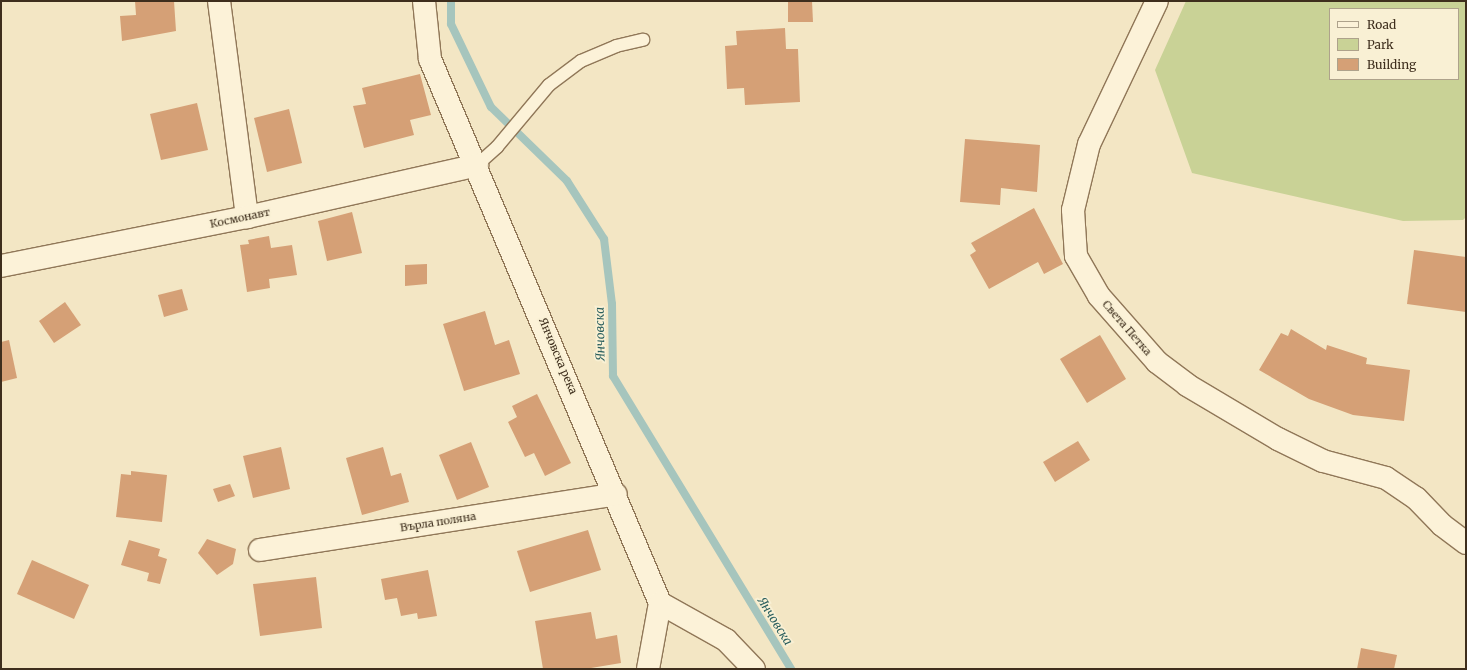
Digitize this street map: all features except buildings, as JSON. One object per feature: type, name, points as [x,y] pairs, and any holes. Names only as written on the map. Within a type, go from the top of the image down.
[{"type":"street","points":[[219,1],[247,217]]},
{"type":"street","name":"Янчовска река","points":[[424,1],[430,59],[477,165],[616,494],[660,603]]},
{"type":"street","name":"Света Петка","points":[[1156,1],[1089,144],[1073,210],[1076,256],[1099,296],[1157,362],[1187,385],[1278,439],[1323,461],[1386,478],[1416,498],[1442,525],[1466,543]]},
{"type":"street","name":"Космонавт","points":[[1,266],[247,217],[477,165]]},
{"type":"street","name":"Върла поляна","points":[[260,550],[616,494]]},
{"type":"street","points":[[648,669],[660,603],[726,640],[754,669]]},
{"type":"lane","points":[[477,165],[503,140],[549,85],[581,61],[616,46],[643,40]]},
{"type":"green space","points":[[1186,1],[1466,1],[1466,217],[1463,220],[1403,221],[1192,173],[1155,70]]},
{"type":"waterway","name":"Янчовска","points":[[451,1],[451,24],[491,107],[567,181],[604,239],[612,304],[613,376],[791,669]]}]
